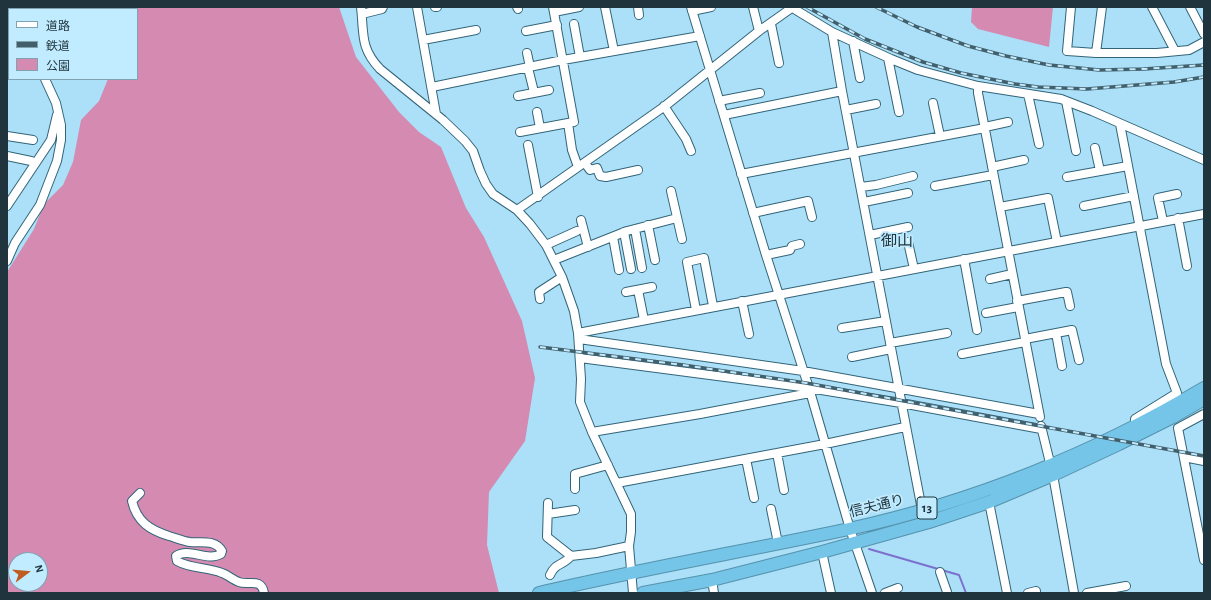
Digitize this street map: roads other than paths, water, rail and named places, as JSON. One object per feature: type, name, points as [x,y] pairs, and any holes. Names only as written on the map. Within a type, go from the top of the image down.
[{"type":"highway","name":"信夫通り","points":[[643,593],[712,580],[822,552],[929,522],[989,502],[1135,426],[1204,388]]},
{"type":"highway","name":"信夫通り","points":[[539,593],[850,529],[922,510],[1051,470],[1176,423],[1204,399]]},
{"type":"street","points":[[383,7],[361,10],[364,43],[367,53],[372,61],[456,131],[473,151],[486,184],[493,194],[517,210],[530,224],[546,245],[562,277],[572,304],[578,336],[581,379],[580,402],[592,432],[631,514],[629,546],[633,593]]},
{"type":"street","points":[[417,7],[436,114]]},
{"type":"street","points":[[520,132],[574,122],[554,10],[579,7]]},
{"type":"street","points":[[605,7],[614,51]]},
{"type":"street","points":[[711,7],[691,9],[803,371],[850,529],[872,593]]},
{"type":"street","points":[[753,7],[759,31]]},
{"type":"street","points":[[517,210],[538,197],[664,106],[759,31],[771,24],[792,7],[832,32],[918,70],[978,86],[1053,97],[1066,101],[1092,110],[1120,124],[1204,160]]},
{"type":"street","points":[[1071,7],[1067,51],[1096,53],[1157,53],[1189,50],[1204,42]]},
{"type":"street","points":[[1096,53],[1102,7]]},
{"type":"street","points":[[1152,7],[1176,51]]},
{"type":"street","points":[[1190,7],[1204,34]]},
{"type":"street","points":[[574,24],[580,57]]},
{"type":"street","points":[[771,24],[779,63]]},
{"type":"street","points":[[526,31],[557,25]]},
{"type":"street","points":[[423,40],[476,30]]},
{"type":"street","points":[[832,32],[922,510]]},
{"type":"street","points":[[432,87],[564,60],[700,36]]},
{"type":"street","points":[[852,41],[860,78]]},
{"type":"street","points":[[527,53],[534,92]]},
{"type":"street","points":[[888,58],[899,112]]},
{"type":"street","points":[[7,261],[15,243],[40,205],[57,161],[61,140],[61,125],[56,103],[45,80]]},
{"type":"street","points":[[578,336],[803,371],[1039,415],[992,171],[978,86]]},
{"type":"street","points":[[518,96],[549,90]]},
{"type":"street","points":[[724,115],[842,91]]},
{"type":"street","points":[[719,101],[760,93]]},
{"type":"street","points":[[1028,94],[1039,144]]},
{"type":"street","points":[[1066,101],[1076,151]]},
{"type":"street","points":[[934,103],[940,136]]},
{"type":"street","points":[[846,110],[876,104]]},
{"type":"street","points":[[664,106],[686,139],[691,152]]},
{"type":"street","points":[[537,112],[540,128]]},
{"type":"street","points":[[7,206],[50,140],[58,113]]},
{"type":"street","points":[[741,174],[1008,122]]},
{"type":"street","points":[[568,123],[572,150],[581,165],[590,170],[597,168],[600,176],[606,177],[638,170]]},
{"type":"street","points":[[1120,124],[1166,364],[1177,392],[1135,419],[1135,426]]},
{"type":"street","points":[[7,136],[33,140]]},
{"type":"street","points":[[528,145],[538,197]]},
{"type":"street","points":[[1095,148],[1100,171]]},
{"type":"street","points":[[7,156],[31,160]]},
{"type":"street","points":[[935,186],[992,171],[1024,160]]},
{"type":"street","points":[[1067,177],[1128,166]]},
{"type":"street","points":[[861,187],[876,185],[912,176]]},
{"type":"street","points":[[671,191],[682,240]]},
{"type":"street","points":[[864,202],[908,193]]},
{"type":"street","points":[[1163,221],[1158,198],[1178,194]]},
{"type":"street","points":[[1084,206],[1134,196]]},
{"type":"street","points":[[1000,207],[1048,198],[1057,242]]},
{"type":"street","points":[[753,213],[808,200],[812,216]]},
{"type":"street","points":[[578,336],[644,320],[713,306],[1204,214]]},
{"type":"street","points":[[554,260],[624,232],[677,218]]},
{"type":"street","points":[[1178,218],[1187,266]]},
{"type":"street","points":[[581,220],[588,247]]},
{"type":"street","points":[[648,225],[655,260]]},
{"type":"street","points":[[870,235],[908,227]]},
{"type":"street","points":[[635,229],[642,268]]},
{"type":"street","points":[[546,245],[577,231]]},
{"type":"street","points":[[624,232],[631,269]]},
{"type":"street","points":[[613,236],[619,270]]},
{"type":"street","points":[[908,242],[914,269]]},
{"type":"street","points":[[766,255],[790,250],[792,246],[800,244]]},
{"type":"street","points":[[696,310],[686,262],[704,258],[713,306]]},
{"type":"street","points":[[964,259],[977,330]]},
{"type":"street","points":[[990,278],[1012,274]]},
{"type":"street","points":[[540,299],[539,292],[562,277]]},
{"type":"street","points":[[626,292],[652,287]]},
{"type":"street","points":[[638,290],[644,320]]},
{"type":"street","points":[[986,313],[1066,292],[1070,306]]},
{"type":"street","points":[[742,301],[749,334]]},
{"type":"street","points":[[842,328],[886,320]]},
{"type":"street","points":[[962,354],[1072,330],[1079,360]]},
{"type":"street","points":[[852,357],[947,332]]},
{"type":"street","points":[[1056,333],[1062,366]]},
{"type":"street","points":[[580,358],[901,403],[1041,428],[1051,470],[1074,593]]},
{"type":"street","points":[[592,432],[700,414],[809,391]]},
{"type":"street","points":[[1204,414],[1176,423],[1204,560]]},
{"type":"street","points":[[616,483],[825,444],[906,427]]},
{"type":"street","points":[[777,453],[784,490]]},
{"type":"street","points":[[1184,457],[1204,461]]},
{"type":"street","points":[[746,459],[754,498]]},
{"type":"street","points":[[575,489],[575,474],[608,466]]},
{"type":"street","points":[[140,493],[132,501],[134,508],[142,521],[150,528],[188,541],[214,544],[222,551],[218,556],[211,557],[182,553],[176,556],[178,561],[187,565],[222,573],[239,583],[255,583],[263,589],[264,593]]},
{"type":"street","points":[[989,502],[1007,593]]},
{"type":"street","points":[[548,503],[547,537],[571,556]]},
{"type":"street","points":[[771,509],[778,543]]},
{"type":"street","points":[[548,514],[575,510]]},
{"type":"street","points":[[550,575],[553,568],[566,561],[571,556],[596,553],[629,546]]},
{"type":"street","points":[[822,552],[831,593]]},
{"type":"street","points":[[940,572],[947,591]]},
{"type":"street","points":[[712,580],[714,593]]},
{"type":"street","points":[[1087,593],[1126,586]]},
{"type":"street","points":[[885,593],[898,588]]},
{"type":"waterway","points":[[869,549],[959,575],[966,593]]},
{"type":"railway","points":[[807,7],[865,39],[923,62],[961,73],[1015,84],[1038,87],[1087,89],[1174,82],[1204,77]]},
{"type":"railway","points":[[876,7],[917,27],[968,46],[1049,65],[1099,70],[1204,65]]},
{"type":"railway","points":[[540,347],[683,365],[806,383],[1204,456]]},
{"type":"district","name":"御山","points":[[897,241]]}]
